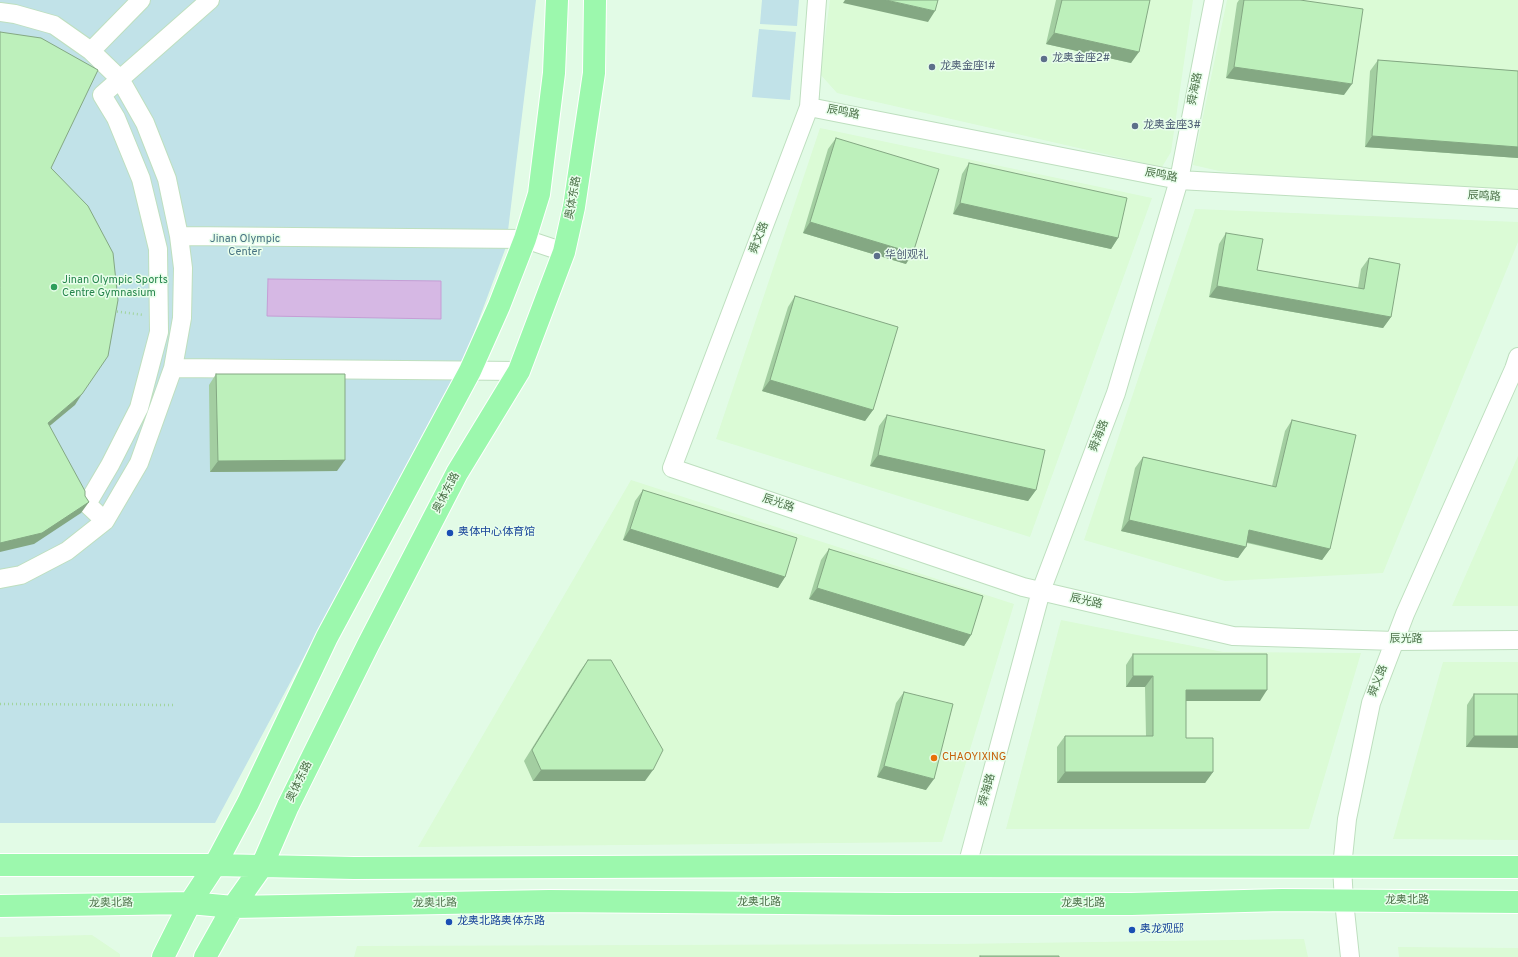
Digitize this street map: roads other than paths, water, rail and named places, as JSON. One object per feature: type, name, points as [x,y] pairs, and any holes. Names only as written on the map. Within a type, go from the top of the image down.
[{"type":"main road","points":[[163,957],[190,903],[215,865],[248,803],[327,637],[470,371],[500,306],[525,239],[539,194],[554,73],[556,0]]},
{"type":"main road","name":"奥体东路","points":[[205,957],[233,907],[262,866],[288,806],[368,645],[457,473],[519,371],[564,252],[574,207],[594,73],[595,0]]},
{"type":"main road","points":[[0,865],[215,865],[354,868],[967,866],[1518,867]]},
{"type":"main road","name":"龙奥北路","points":[[0,906],[190,903],[233,907],[549,901],[897,904],[1131,904],[1282,900],[1518,902]]},
{"type":"street","points":[[91,51],[141,0]]},
{"type":"street","points":[[105,521],[87,504],[110,465],[139,408],[159,332],[158,249],[141,179],[116,118],[102,94],[210,0]]},
{"type":"street","name":"舜文路","points":[[672,468],[809,107],[817,0]]},
{"type":"street","name":"舜海路","points":[[967,866],[1041,591],[1116,393],[1179,180],[1214,0]]},
{"type":"street","points":[[0,12],[15,14],[54,25],[91,51],[120,79],[145,123],[168,179],[179,236],[183,268],[182,318],[173,368],[139,463],[105,521],[67,551],[21,575],[0,579]]},
{"type":"street","name":"辰鸣路","points":[[809,107],[1179,180],[1518,199]]},
{"type":"street","points":[[179,236],[525,239],[564,252]]},
{"type":"street","name":"舜义路","points":[[1350,957],[1342,867],[1347,819],[1371,703],[1405,614],[1518,357]]},
{"type":"street","points":[[173,368],[519,371]]},
{"type":"street","name":"辰光路","points":[[672,468],[1015,585],[1233,636],[1394,641],[1518,640]]},
{"type":"place","name":"龙奥金座2#","points":[[1044,59]]},
{"type":"place","name":"龙奥金座1#","points":[[932,67]]},
{"type":"place","name":"龙奥金座3#","points":[[1135,126]]},
{"type":"place","name":"华创观礼","points":[[877,256]]},
{"type":"place","name":"Jinan Olympic Sports Centre Gymnasium","points":[[54,287]]},
{"type":"place","name":"奥体中心体育馆","points":[[450,533]]},
{"type":"place","name":"CHAOYIXING","points":[[934,758]]},
{"type":"place","name":"龙奥北路奥体东路","points":[[449,922]]},
{"type":"place","name":"奥龙观邸","points":[[1132,930]]},
{"type":"park label","name":"Jinan Olympic Center","points":[[245,246]]}]
